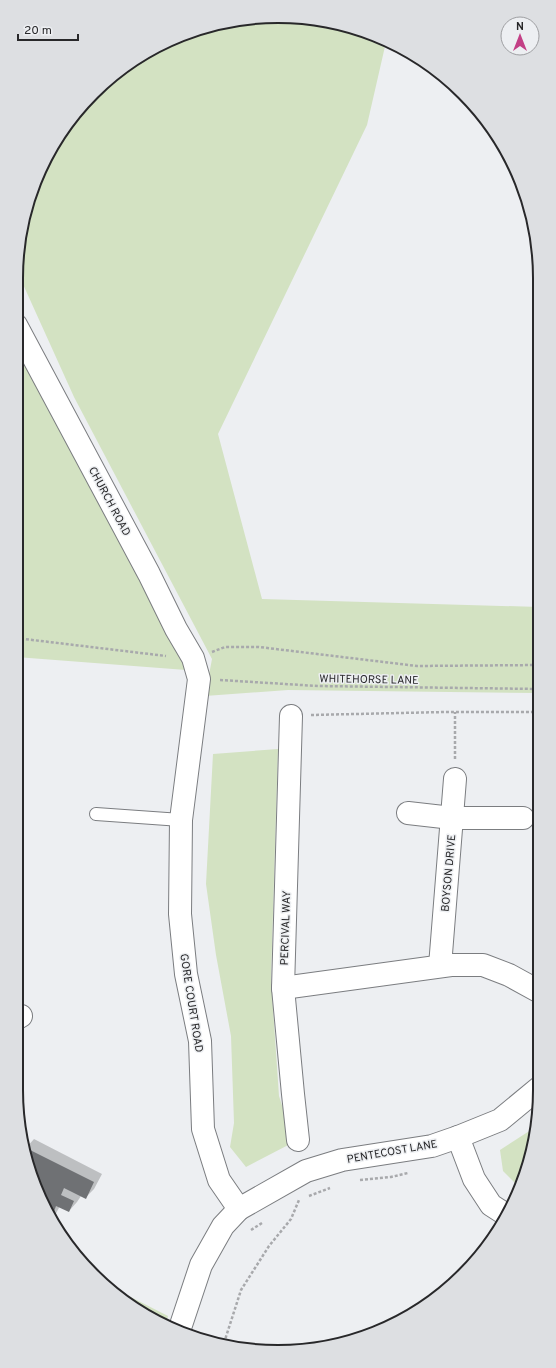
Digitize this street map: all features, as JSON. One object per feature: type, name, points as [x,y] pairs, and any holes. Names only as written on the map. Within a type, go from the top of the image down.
[{"type":"street","name":"CHURCH ROAD","points":[[23,338],[149,574],[176,629],[193,658],[199,679]]},
{"type":"street","name":"GORE COURT ROAD","points":[[199,679],[182,820],[180,914],[186,974],[200,1041],[203,1129],[219,1180],[239,1209]]},
{"type":"street","name":"PERCIVAL WAY","points":[[291,716],[284,988],[298,1140]]},
{"type":"street","name":"BOYSON DRIVE","points":[[440,966],[455,779]]},
{"type":"street","points":[[408,813],[452,818],[523,818]]},
{"type":"street","points":[[284,988],[440,966],[483,965],[509,975],[533,988]]},
{"type":"street","name":"PENTECOST LANE","points":[[239,1209],[306,1171],[342,1160],[432,1146],[458,1137],[500,1120],[533,1093]]},
{"type":"street","points":[[458,1137],[474,1179],[491,1205],[502,1213]]},
{"type":"street","points":[[181,1326],[201,1265],[223,1226],[239,1209]]},
{"type":"lane","points":[[96,814],[182,820]]},
{"type":"path","points":[[23,639],[193,658],[225,648],[259,648],[417,666],[533,665]]},
{"type":"path","name":"WHITEHORSE LANE","points":[[199,679],[318,686],[533,689]]},
{"type":"path","points":[[455,712],[455,779]]},
{"type":"path","points":[[291,716],[455,712],[533,712]]},
{"type":"path","points":[[353,1181],[391,1177],[409,1172]]},
{"type":"path","points":[[306,1197],[332,1187]]},
{"type":"path","points":[[225,1339],[242,1290],[269,1246],[291,1219],[300,1199],[293,1203]]},
{"type":"path","points":[[245,1233],[263,1222]]},
{"type":"green space","points":[[278,23],[311,25],[344,32],[385,46],[367,125],[218,434],[262,599],[533,607],[533,693],[288,690],[205,696],[212,659],[74,397],[23,284],[23,278],[25,245],[28,228],[42,180],[57,150],[86,110],[110,86],[136,66],[151,57],[180,42],[228,28],[245,25]]},
{"type":"green space","points":[[23,345],[186,670],[23,658]]},
{"type":"green space","points":[[278,749],[271,979],[279,1096],[294,1142],[246,1167],[230,1147],[234,1123],[231,1036],[216,955],[206,884],[213,754]]},
{"type":"green space","points":[[530,1131],[515,1183],[503,1171],[500,1150]]},
{"type":"green space","points":[[127,1295],[168,1316],[167,1320],[150,1311]]},
{"type":"building","points":[[31,1150],[94,1182],[86,1199],[64,1188],[61,1195],[74,1201],[69,1212],[56,1206],[54,1212],[42,1188]]}]
